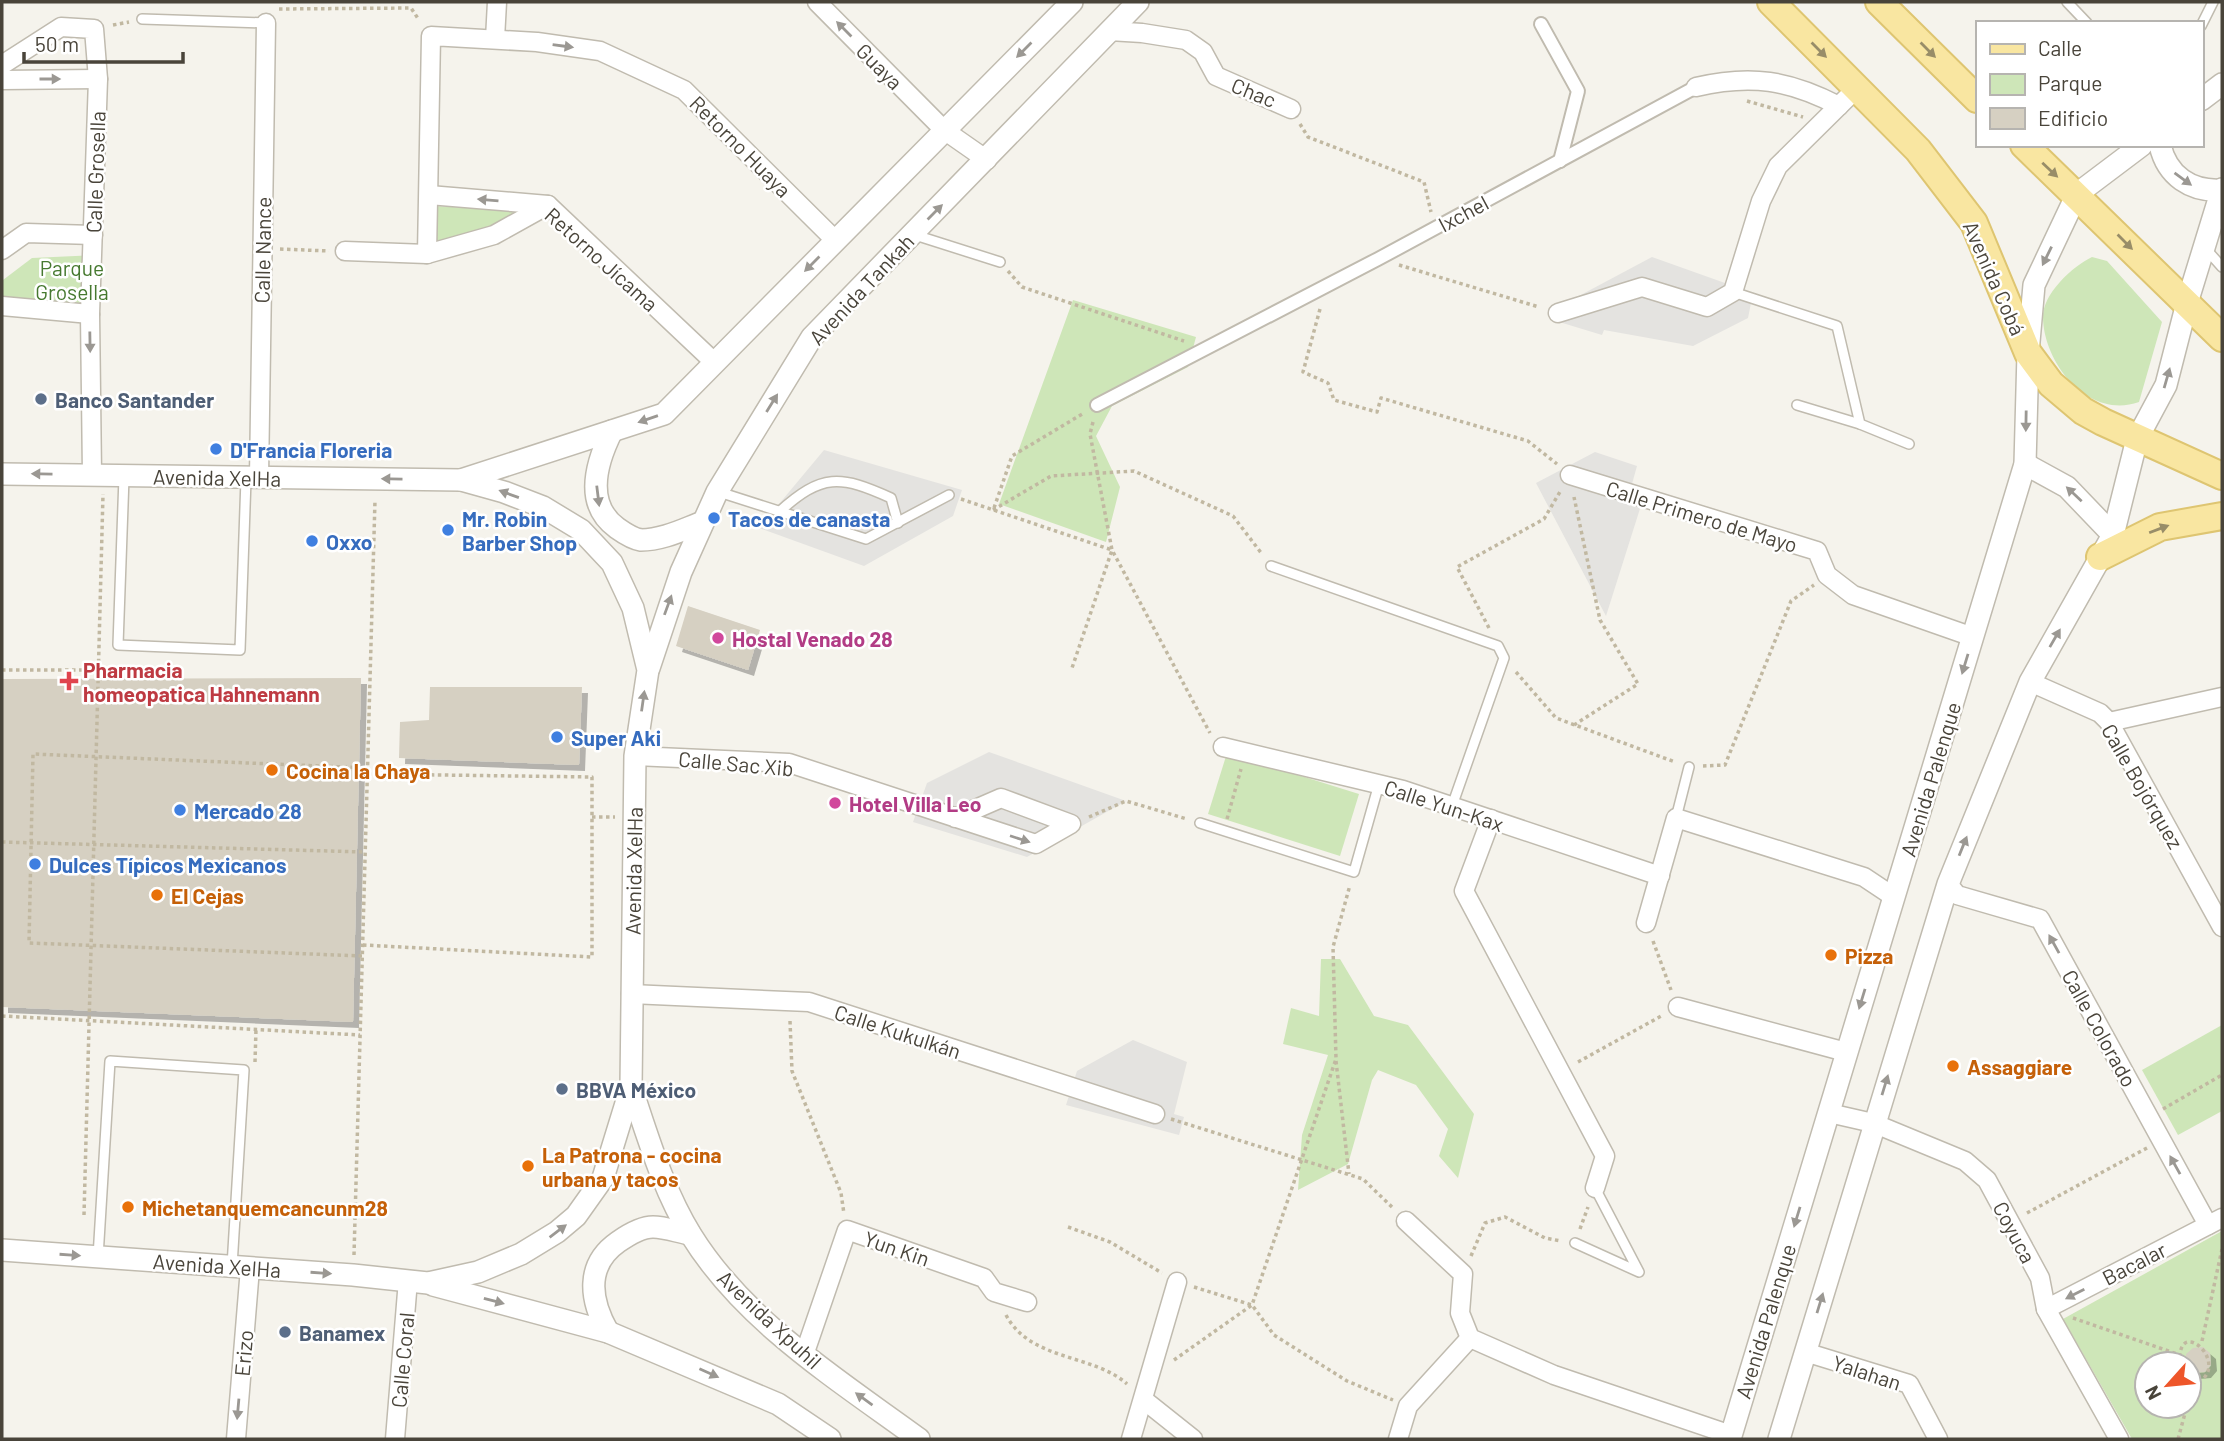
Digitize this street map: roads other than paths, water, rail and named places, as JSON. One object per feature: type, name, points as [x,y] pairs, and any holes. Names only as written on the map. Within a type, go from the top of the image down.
[{"type":"main road","name":"Avenida Cobá","points":[[1770,2],[1858,87],[1918,150],[1974,223],[2028,353],[2065,397],[2083,411],[2137,439],[2222,475]]},
{"type":"main road","points":[[1880,2],[1976,98]]},
{"type":"main road","points":[[2026,147],[2222,338]]},
{"type":"main road","points":[[2107,546],[2161,527],[2222,516]]},
{"type":"street","points":[[495,39],[496,2]]},
{"type":"street","name":"Guaya","points":[[817,2],[944,130],[987,160]]},
{"type":"street","name":"Avenida Tankah","points":[[648,670],[665,614],[717,492],[812,337],[1138,2]]},
{"type":"street","points":[[461,480],[664,414],[944,130],[1061,5]]},
{"type":"street","name":"Calle Nance","points":[[253,477],[262,249],[266,23]]},
{"type":"street","points":[[1541,23],[1578,91],[1560,161]]},
{"type":"street","name":"Calle Grosella","points":[[2,65],[61,27],[93,29],[98,79],[90,314],[107,475]]},
{"type":"street","name":"Chac","points":[[1110,31],[1186,40],[1203,52],[1216,75],[1291,108]]},
{"type":"street","name":"Retorno Huaya","points":[[429,195],[431,36],[495,39],[600,51],[684,90],[835,240]]},
{"type":"street","points":[[2,80],[98,79]]},
{"type":"street","name":"Ixchel","points":[[1097,405],[1378,259],[1696,87],[1728,79],[1776,81],[1807,90],[1839,106]]},
{"type":"street","points":[[2203,98],[2222,84]]},
{"type":"street","points":[[1558,313],[1642,288],[1707,307],[1733,292],[1761,201],[1778,166],[1858,87]]},
{"type":"street","name":"Avenida Palenque","points":[[1731,1437],[2025,464],[2028,353],[2034,285],[2077,194],[2139,147]]},
{"type":"street","points":[[1779,1439],[1873,1123],[1948,884],[2030,682],[2107,546],[2137,439],[2166,385],[2203,246],[2222,189],[2209,191],[2186,183],[2168,166],[2161,147]]},
{"type":"street","points":[[427,254],[429,195]]},
{"type":"street","name":"Retorno Jícama","points":[[429,195],[548,205],[715,362]]},
{"type":"street","points":[[345,251],[427,254],[494,236],[548,205]]},
{"type":"street","points":[[2,250],[26,233],[93,236]]},
{"type":"street","points":[[2,306],[90,314]]},
{"type":"street","points":[[612,431],[599,458],[596,496],[603,517],[638,540],[663,538],[704,522]]},
{"type":"street","points":[[2025,464],[2067,487],[2107,546]]},
{"type":"street","name":"Avenida XelHa","points":[[2,474],[461,480],[504,492],[543,507],[581,530],[612,563],[633,608],[648,670],[635,756],[631,1087],[603,1178],[576,1216],[557,1233],[521,1254],[478,1272],[418,1282],[2,1250]]},
{"type":"street","name":"Calle Primero de Mayo","points":[[1570,475],[1817,551],[1827,575],[1853,594],[1973,637]]},
{"type":"street","name":"Calle Bojórquez","points":[[2030,682],[2100,713],[2109,722],[2222,927]]},
{"type":"street","points":[[2109,722],[2222,697]]},
{"type":"street","name":"Calle Yun-Kax","points":[[1223,747],[1379,784],[1660,876]]},
{"type":"street","name":"Calle Sac Xib","points":[[635,756],[789,764],[955,818],[1036,844],[1071,824],[1001,798],[955,818]]},
{"type":"street","points":[[1646,923],[1676,818],[1864,877],[1894,897]]},
{"type":"street","points":[[1491,819],[1464,891],[1605,1156],[1595,1188]]},
{"type":"street","name":"Calle Colorado","points":[[1948,884],[1957,895],[2040,919],[2148,1117],[2215,1221]]},
{"type":"street","name":"Calle Kukulkán","points":[[631,994],[809,1002],[1155,1114]]},
{"type":"street","points":[[1678,1007],[1846,1052]]},
{"type":"street","name":"Avenida Xpuhil","points":[[631,1087],[669,1195],[690,1234],[723,1281],[804,1355],[919,1439]]},
{"type":"street","name":"Coyuca","points":[[1829,1112],[1873,1123],[1965,1161],[1987,1180],[2040,1278],[2046,1309],[2119,1439]]},
{"type":"street","points":[[1406,1221],[1463,1274],[1460,1313],[1470,1338],[1554,1375],[1731,1437]]},
{"type":"street","name":"Bacalar","points":[[2046,1309],[2215,1221]]},
{"type":"street","points":[[608,1332],[596,1310],[593,1291],[595,1272],[606,1250],[630,1234],[652,1227],[690,1234]]},
{"type":"street","name":"Yun Kin","points":[[804,1355],[847,1230],[984,1278],[994,1292],[1027,1303]]},
{"type":"street","name":"Erizo","points":[[236,1439],[241,1267]]},
{"type":"street","points":[[418,1282],[608,1332],[778,1404],[830,1439]]},
{"type":"street","name":"Calle Coral","points":[[395,1439],[418,1282]]},
{"type":"street","points":[[1130,1439],[1144,1400],[1177,1282]]},
{"type":"street","points":[[1398,1439],[1408,1406],[1470,1338]]},
{"type":"street","name":"Yalahan","points":[[1805,1352],[1909,1384],[1938,1439]]},
{"type":"street","points":[[1144,1400],[1193,1439]]},
{"type":"lane","points":[[2067,2],[2085,21]]},
{"type":"lane","points":[[2203,22],[2213,2]]},
{"type":"lane","points":[[142,19],[266,23]]},
{"type":"lane","points":[[913,235],[1000,262]]},
{"type":"lane","points":[[2203,246],[2222,267]]},
{"type":"lane","points":[[1733,292],[1837,326],[1860,424]]},
{"type":"lane","points":[[1797,405],[1860,424],[1909,443]]},
{"type":"lane","points":[[107,475],[118,645],[240,650],[253,477]]},
{"type":"lane","points":[[779,512],[804,489],[833,480],[864,486],[891,498],[898,523]]},
{"type":"lane","points":[[717,492],[866,539],[949,495]]},
{"type":"lane","points":[[1272,566],[1498,646],[1504,658],[1452,806]]},
{"type":"lane","points":[[1676,818],[1689,767]]},
{"type":"lane","points":[[1200,823],[1354,872],[1379,784]]},
{"type":"lane","points":[[90,1256],[110,1061],[244,1070],[241,1267]]},
{"type":"lane","points":[[1575,1243],[1639,1272],[1595,1188]]},
{"type":"place","name":"Banco Santander","points":[[41,399]]},
{"type":"place","name":"D'Francia Floreria","points":[[216,449]]},
{"type":"place","name":"Tacos de canasta","points":[[714,518]]},
{"type":"place","name":"Mr. Robin Barber Shop","points":[[448,530]]},
{"type":"place","name":"Oxxo","points":[[312,541]]},
{"type":"place","name":"Hostal Venado 28","points":[[718,638]]},
{"type":"place","name":"Pharmacia homeopatica Hahnemann","points":[[69,681]]},
{"type":"place","name":"Super Aki","points":[[557,737]]},
{"type":"place","name":"Cocina la Chaya","points":[[272,770]]},
{"type":"place","name":"Hotel Villa Leo","points":[[835,803]]},
{"type":"place","name":"Mercado 28","points":[[180,810]]},
{"type":"place","name":"Dulces Típicos Mexicanos","points":[[35,864]]},
{"type":"place","name":"El Cejas","points":[[157,895]]},
{"type":"place","name":"Pizza","points":[[1831,955]]},
{"type":"place","name":"Assaggiare","points":[[1953,1066]]},
{"type":"place","name":"BBVA México","points":[[562,1089]]},
{"type":"place","name":"La Patrona - cocina urbana y tacos","points":[[528,1166]]},
{"type":"place","name":"Michetanquemcancunm28","points":[[128,1207]]},
{"type":"place","name":"Banamex","points":[[285,1332]]},
{"type":"park label","name":"Parque Grosella","points":[[72,279]]}]
